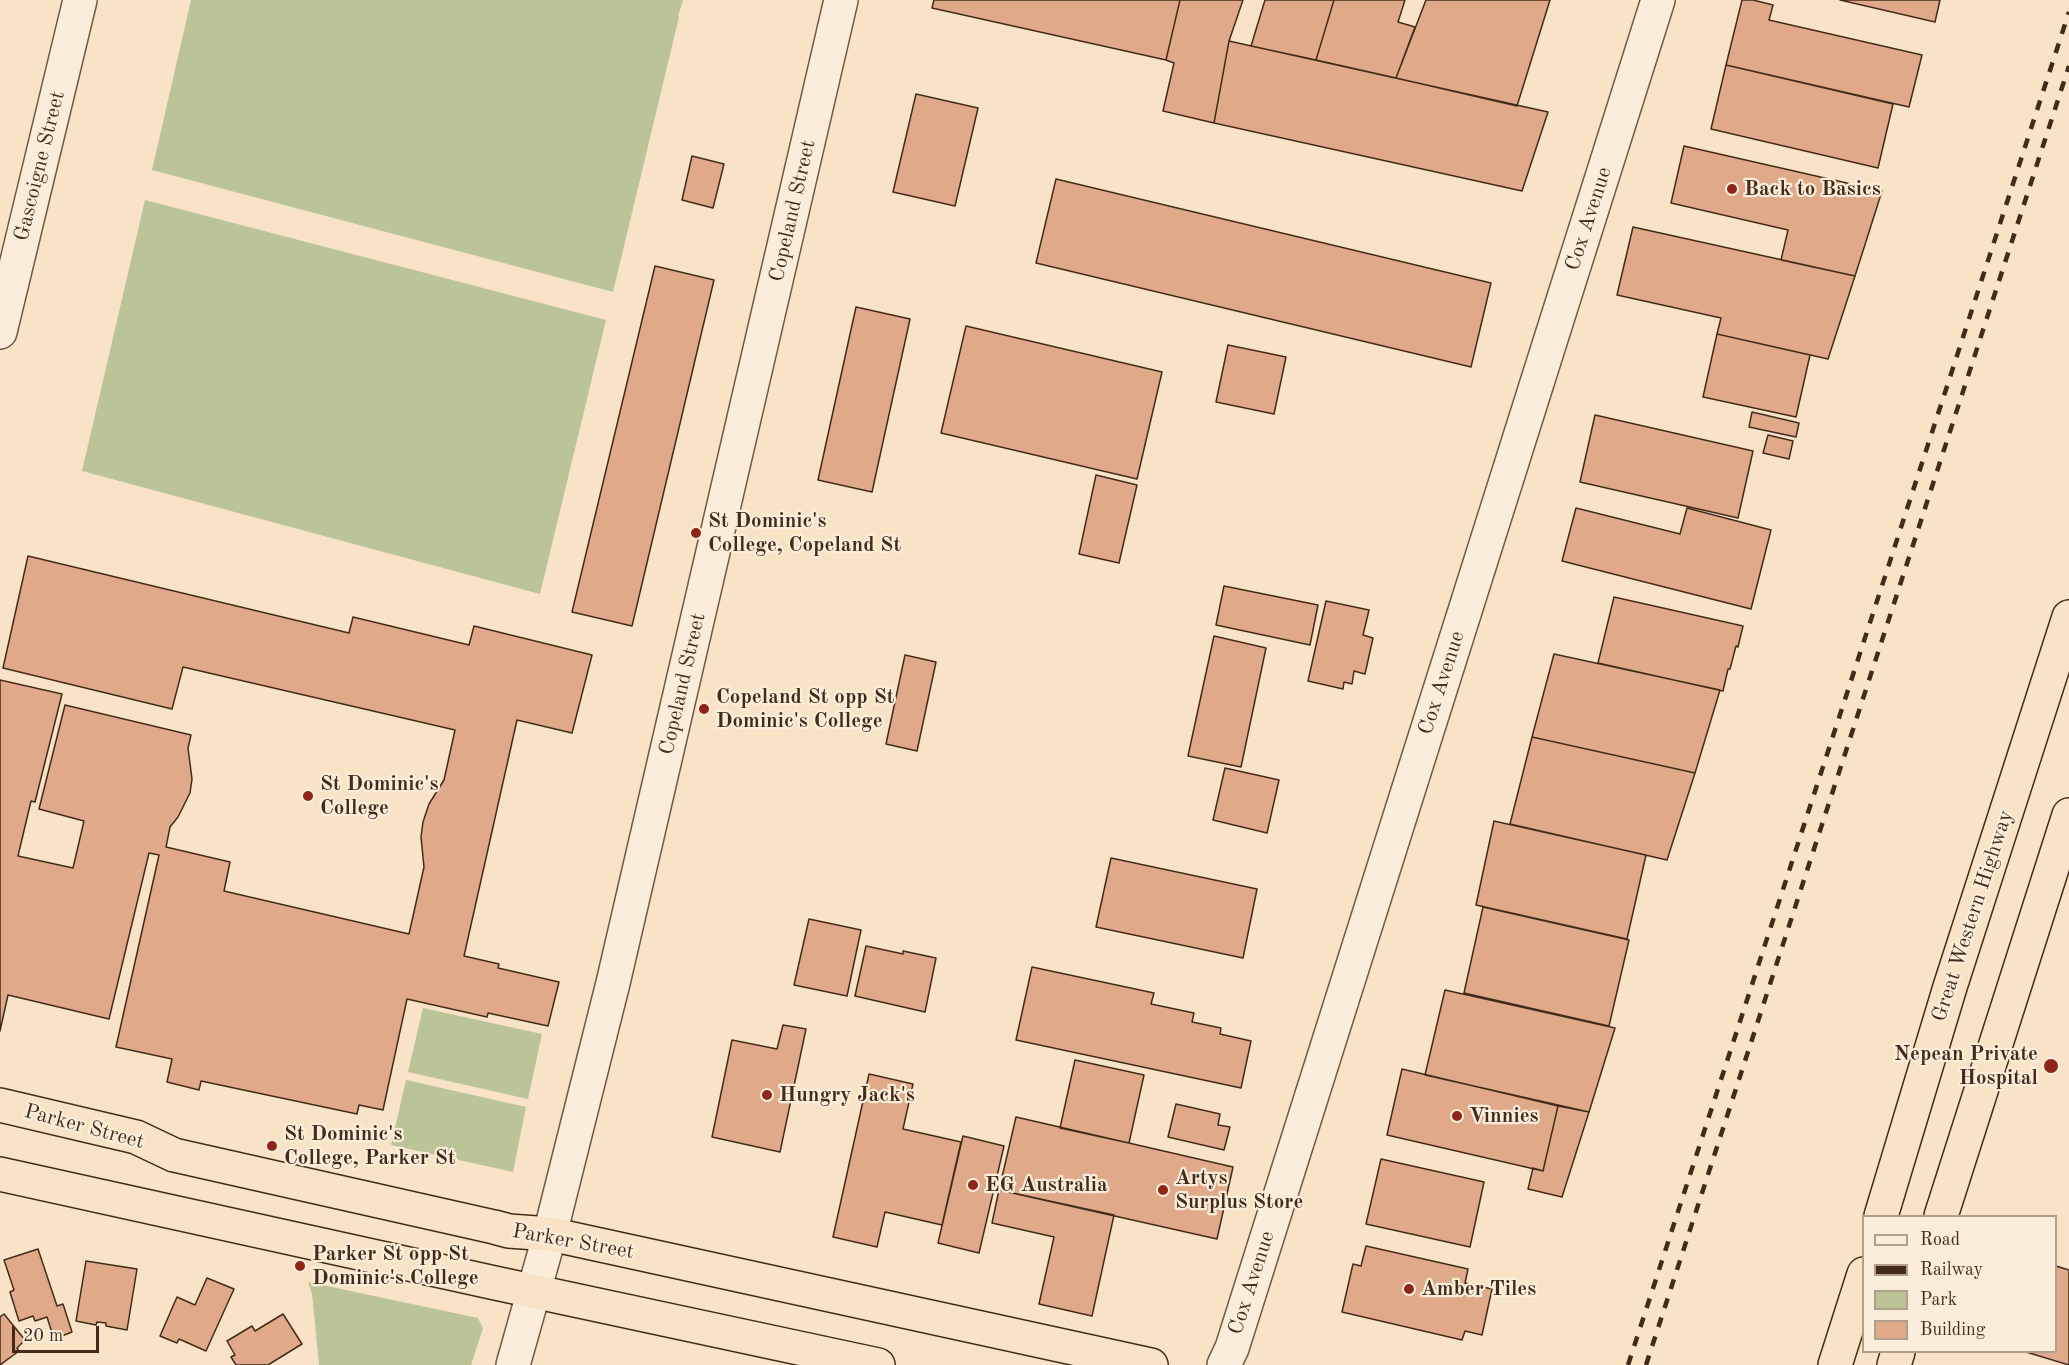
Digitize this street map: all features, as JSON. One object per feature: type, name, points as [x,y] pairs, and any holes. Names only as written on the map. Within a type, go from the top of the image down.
[{"type":"highway","name":"Great Western Highway","points":[[1881,1215],[1950,987],[2069,617]]},
{"type":"highway","points":[[1941,1215],[2069,815]]},
{"type":"highway","name":"Parker Street","points":[[0,1105],[135,1137],[174,1155],[508,1231],[550,1234],[1151,1365]]},
{"type":"highway","points":[[0,1174],[878,1365]]},
{"type":"highway","points":[[1835,1365],[1862,1277]]},
{"type":"highway","points":[[1826,1365],[1850,1318]]},
{"type":"street","name":"Gascoigne Street","points":[[0,332],[6,285],[80,0]]},
{"type":"street","name":"Copeland Street","points":[[513,1365],[535,1292],[616,973],[841,0]]},
{"type":"street","name":"Cox Avenue","points":[[1224,1365],[1232,1348],[1658,0]]},
{"type":"green space","points":[[191,0],[683,0],[613,292],[152,170]]},
{"type":"green space","points":[[145,200],[606,320],[540,594],[82,471]]},
{"type":"green space","points":[[423,1008],[542,1034],[528,1099],[408,1072]]},
{"type":"green space","points":[[406,1080],[526,1107],[513,1172],[391,1145]]},
{"type":"green space","points":[[308,1282],[478,1318],[483,1328],[471,1365],[319,1365],[312,1294]]},
{"type":"building","points":[[934,0],[1180,0],[1166,60],[932,8]]},
{"type":"building","points":[[1180,0],[1243,0],[1229,41],[1214,123],[1163,111],[1174,63],[1166,60]]},
{"type":"building","points":[[1265,0],[1334,0],[1316,60],[1251,46]]},
{"type":"building","points":[[1334,0],[1405,0],[1398,22],[1415,27],[1396,78],[1316,60]]},
{"type":"building","points":[[1426,0],[1550,0],[1517,106],[1396,78]]},
{"type":"building","points":[[1742,0],[1773,5],[1769,20],[1922,55],[1909,107],[1726,65]]},
{"type":"building","points":[[1840,0],[1940,0],[1935,22]]},
{"type":"building","points":[[1229,41],[1548,112],[1522,191],[1214,123]]},
{"type":"building","points":[[1726,65],[1893,104],[1878,168],[1711,129]]},
{"type":"building","points":[[916,94],[978,108],[955,206],[893,192]]},
{"type":"building","points":[[1684,146],[1882,191],[1855,276],[1781,260],[1788,230],[1671,203]]},
{"type":"building","points":[[692,156],[724,164],[713,208],[682,200]]},
{"type":"building","points":[[1056,179],[1491,283],[1471,367],[1036,263]]},
{"type":"building","points":[[1633,227],[1855,276],[1828,359],[1717,334],[1721,318],[1617,295]]},
{"type":"building","points":[[655,266],[714,280],[632,626],[572,612]]},
{"type":"building","points":[[856,307],[910,319],[872,492],[818,480]]},
{"type":"building","points":[[966,326],[1162,372],[1137,479],[941,433]]},
{"type":"building","points":[[1717,334],[1810,355],[1796,417],[1703,397]]},
{"type":"building","points":[[1228,345],[1286,357],[1274,414],[1216,402]]},
{"type":"building","points":[[1752,412],[1799,423],[1796,437],[1749,427]]},
{"type":"building","points":[[1595,415],[1753,451],[1738,518],[1580,482]]},
{"type":"building","points":[[1768,435],[1793,441],[1789,459],[1763,453]]},
{"type":"building","points":[[1096,475],[1137,485],[1119,563],[1079,554]]},
{"type":"building","points":[[1576,508],[1680,534],[1687,508],[1771,530],[1751,609],[1562,561]]},
{"type":"building","points":[[28,556],[349,633],[353,617],[469,645],[474,626],[592,655],[572,733],[517,720],[464,956],[499,964],[498,968],[559,982],[548,1026],[488,1013],[487,1017],[407,999],[383,1110],[359,1105],[357,1114],[201,1081],[199,1090],[167,1082],[172,1059],[116,1047],[159,855],[149,853],[109,1019],[8,995],[0,1031],[0,680],[62,694],[35,802],[31,801],[18,856],[73,868],[84,821],[39,809],[65,705],[191,735],[188,748],[192,779],[190,793],[178,817],[170,827],[166,847],[230,862],[224,891],[409,934],[424,867],[421,837],[423,822],[429,804],[444,780],[455,730],[183,667],[172,709],[3,668]]},
{"type":"building","points":[[1224,586],[1318,605],[1310,645],[1216,625]]},
{"type":"building","points":[[1614,597],[1743,626],[1723,691],[1598,663]]},
{"type":"building","points":[[1326,601],[1369,610],[1363,635],[1373,638],[1365,674],[1354,671],[1352,684],[1344,682],[1343,689],[1308,681]]},
{"type":"building","points":[[1214,636],[1266,648],[1241,767],[1188,756]]},
{"type":"building","points":[[1554,654],[1720,690],[1695,773],[1532,737]]},
{"type":"building","points":[[905,655],[936,662],[917,751],[886,744]]},
{"type":"building","points":[[1532,737],[1695,773],[1667,860],[1510,824]]},
{"type":"building","points":[[1225,768],[1279,780],[1267,833],[1213,820]]},
{"type":"building","points":[[1494,821],[1646,855],[1627,939],[1476,905]]},
{"type":"building","points":[[1111,858],[1257,889],[1243,958],[1096,927]]},
{"type":"building","points":[[1483,907],[1629,940],[1609,1026],[1464,993]]},
{"type":"building","points":[[809,919],[861,930],[847,996],[794,985]]},
{"type":"building","points":[[866,946],[936,958],[925,1012],[855,996]]},
{"type":"building","points":[[1032,967],[1154,993],[1151,1004],[1194,1013],[1192,1022],[1221,1028],[1220,1034],[1251,1041],[1241,1088],[1016,1040]]},
{"type":"building","points":[[1445,990],[1615,1028],[1589,1112],[1425,1075]]},
{"type":"building","points":[[783,1025],[806,1029],[780,1152],[712,1137],[732,1040],[777,1049]]},
{"type":"building","points":[[1075,1060],[1144,1075],[1129,1143],[1060,1128]]},
{"type":"building","points":[[1402,1069],[1558,1106],[1543,1171],[1387,1135]]},
{"type":"building","points":[[869,1074],[913,1084],[903,1129],[961,1142],[942,1225],[885,1212],[877,1247],[833,1237]]},
{"type":"building","points":[[1176,1104],[1220,1114],[1218,1125],[1230,1127],[1224,1150],[1168,1137]]},
{"type":"building","points":[[1558,1106],[1589,1112],[1562,1197],[1528,1189],[1533,1168],[1543,1171]]},
{"type":"building","points":[[1016,1117],[1233,1167],[1217,1239],[999,1190]]},
{"type":"building","name":"EG Australia","points":[[963,1136],[1004,1146],[979,1253],[938,1243]]},
{"type":"building","points":[[1381,1159],[1484,1182],[1470,1247],[1366,1224]]},
{"type":"building","points":[[999,1190],[1114,1215],[1092,1316],[1039,1304],[1054,1237],[992,1223]]},
{"type":"building","points":[[1366,1246],[1468,1269],[1465,1283],[1492,1289],[1482,1335],[1465,1331],[1462,1340],[1342,1312],[1353,1264],[1361,1266]]},
{"type":"building","points":[[38,1249],[57,1306],[63,1304],[72,1332],[54,1339],[47,1317],[35,1321],[33,1316],[19,1321],[10,1292],[14,1290],[4,1260]]},
{"type":"building","points":[[86,1261],[137,1269],[127,1330],[106,1326],[106,1323],[97,1322],[96,1325],[76,1321]]},
{"type":"building","points":[[2057,1266],[2069,1270],[2069,1365],[2029,1353],[2057,1353]]},
{"type":"building","points":[[207,1278],[234,1289],[206,1351],[179,1339],[177,1343],[160,1336],[177,1297],[195,1305]]},
{"type":"building","points":[[4,1314],[25,1340],[17,1348],[19,1351],[0,1365],[0,1317]]},
{"type":"building","points":[[283,1314],[302,1344],[268,1365],[236,1365],[231,1357],[235,1355],[227,1341],[252,1326],[255,1331]]},
{"type":"railway","points":[[1628,1365],[2069,12]]},
{"type":"railway","points":[[1646,1365],[2069,66]]},
{"type":"place","name":"Back to Basics","points":[[1732,189]]},
{"type":"place","name":"St Dominic's College, Copeland St","points":[[696,533]]},
{"type":"place","name":"Copeland St opp St Dominic's College","points":[[704,709]]},
{"type":"place","name":"St Dominic's College","points":[[308,796]]},
{"type":"place","name":"Nepean Private Hospital","points":[[2051,1066]]},
{"type":"place","name":"Hungry Jack's","points":[[767,1095]]},
{"type":"place","name":"Vinnies","points":[[1457,1116]]},
{"type":"place","name":"St Dominic's College, Parker St","points":[[272,1146]]},
{"type":"place","name":"EG Australia","points":[[973,1185]]},
{"type":"place","name":"Artys Surplus Store","points":[[1163,1190]]},
{"type":"place","name":"Parker St opp St Dominic's College","points":[[300,1266]]},
{"type":"place","name":"Amber Tiles","points":[[1409,1289]]}]
